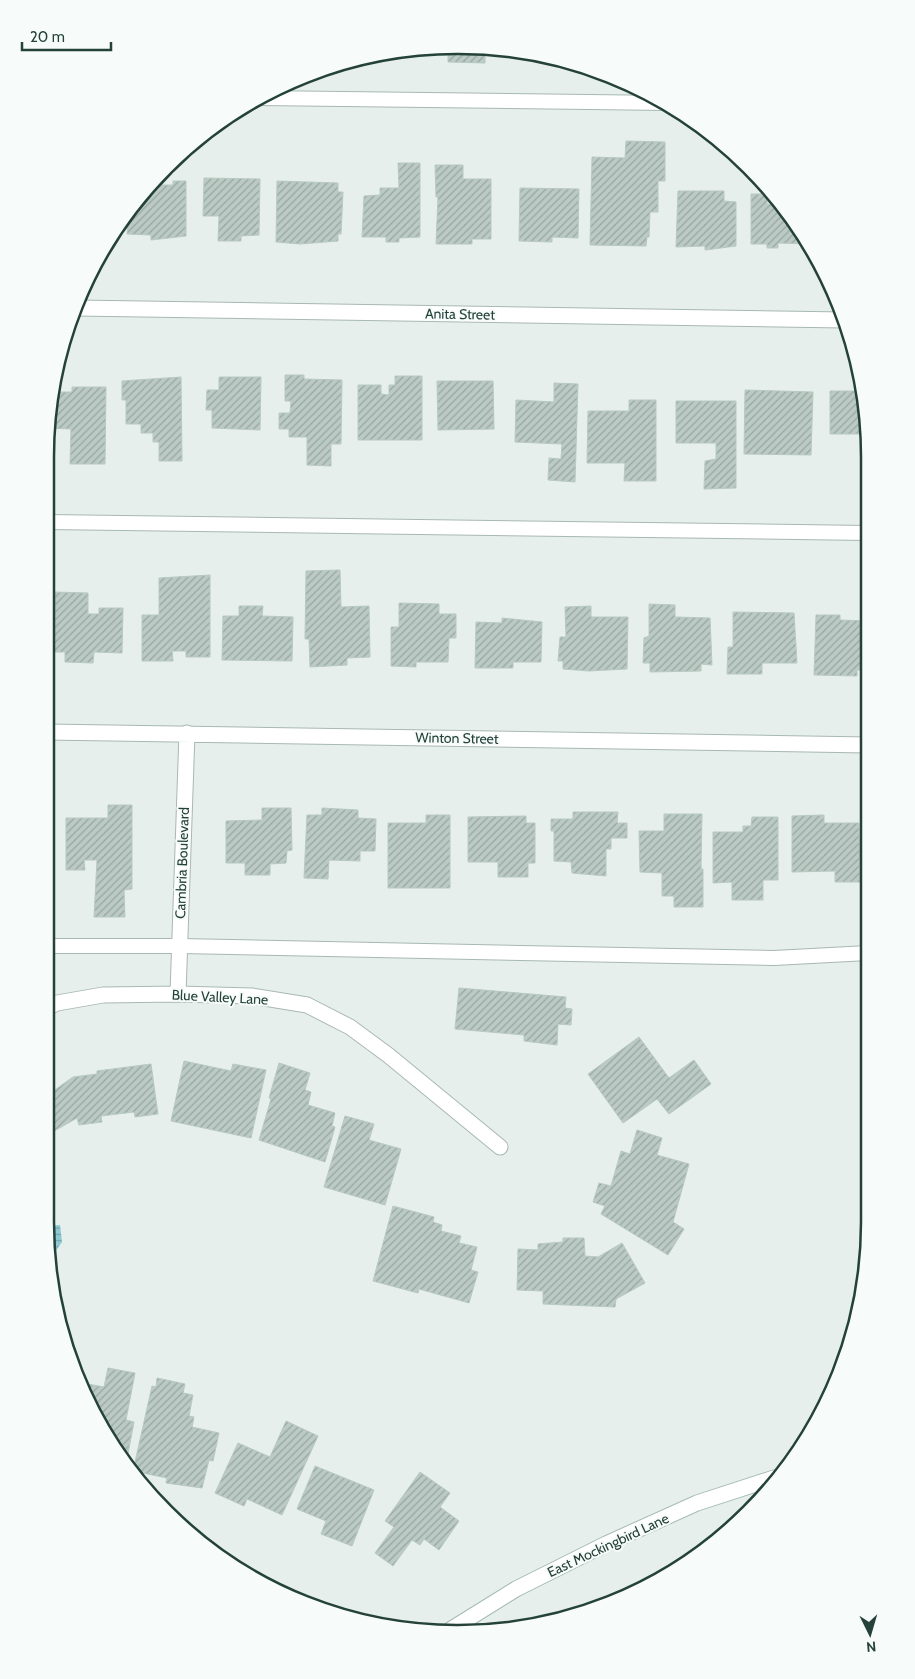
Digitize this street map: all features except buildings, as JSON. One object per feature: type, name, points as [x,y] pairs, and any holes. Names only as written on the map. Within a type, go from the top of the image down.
[{"type":"street","name":"Anita Street","points":[[82,308],[837,320]]},
{"type":"street","name":"Winton Street","points":[[54,732],[861,745]]},
{"type":"street","name":"Cambria Boulevard","points":[[178,994],[187,733]]},
{"type":"street","name":"Blue Valley Lane","points":[[54,1004],[103,995],[178,994],[252,996],[307,1005],[350,1027],[388,1055],[500,1147]]},
{"type":"street","name":"East Mockingbird Lane","points":[[458,1625],[516,1589],[606,1544],[697,1503],[767,1480]]},
{"type":"lane","points":[[273,98],[650,103]]},
{"type":"lane","points":[[54,522],[861,534]]},
{"type":"lane","points":[[54,946],[180,946],[774,958],[861,953]]},
{"type":"water","points":[[54,1225],[60,1225],[62,1242],[55,1252],[55,1248]]}]
